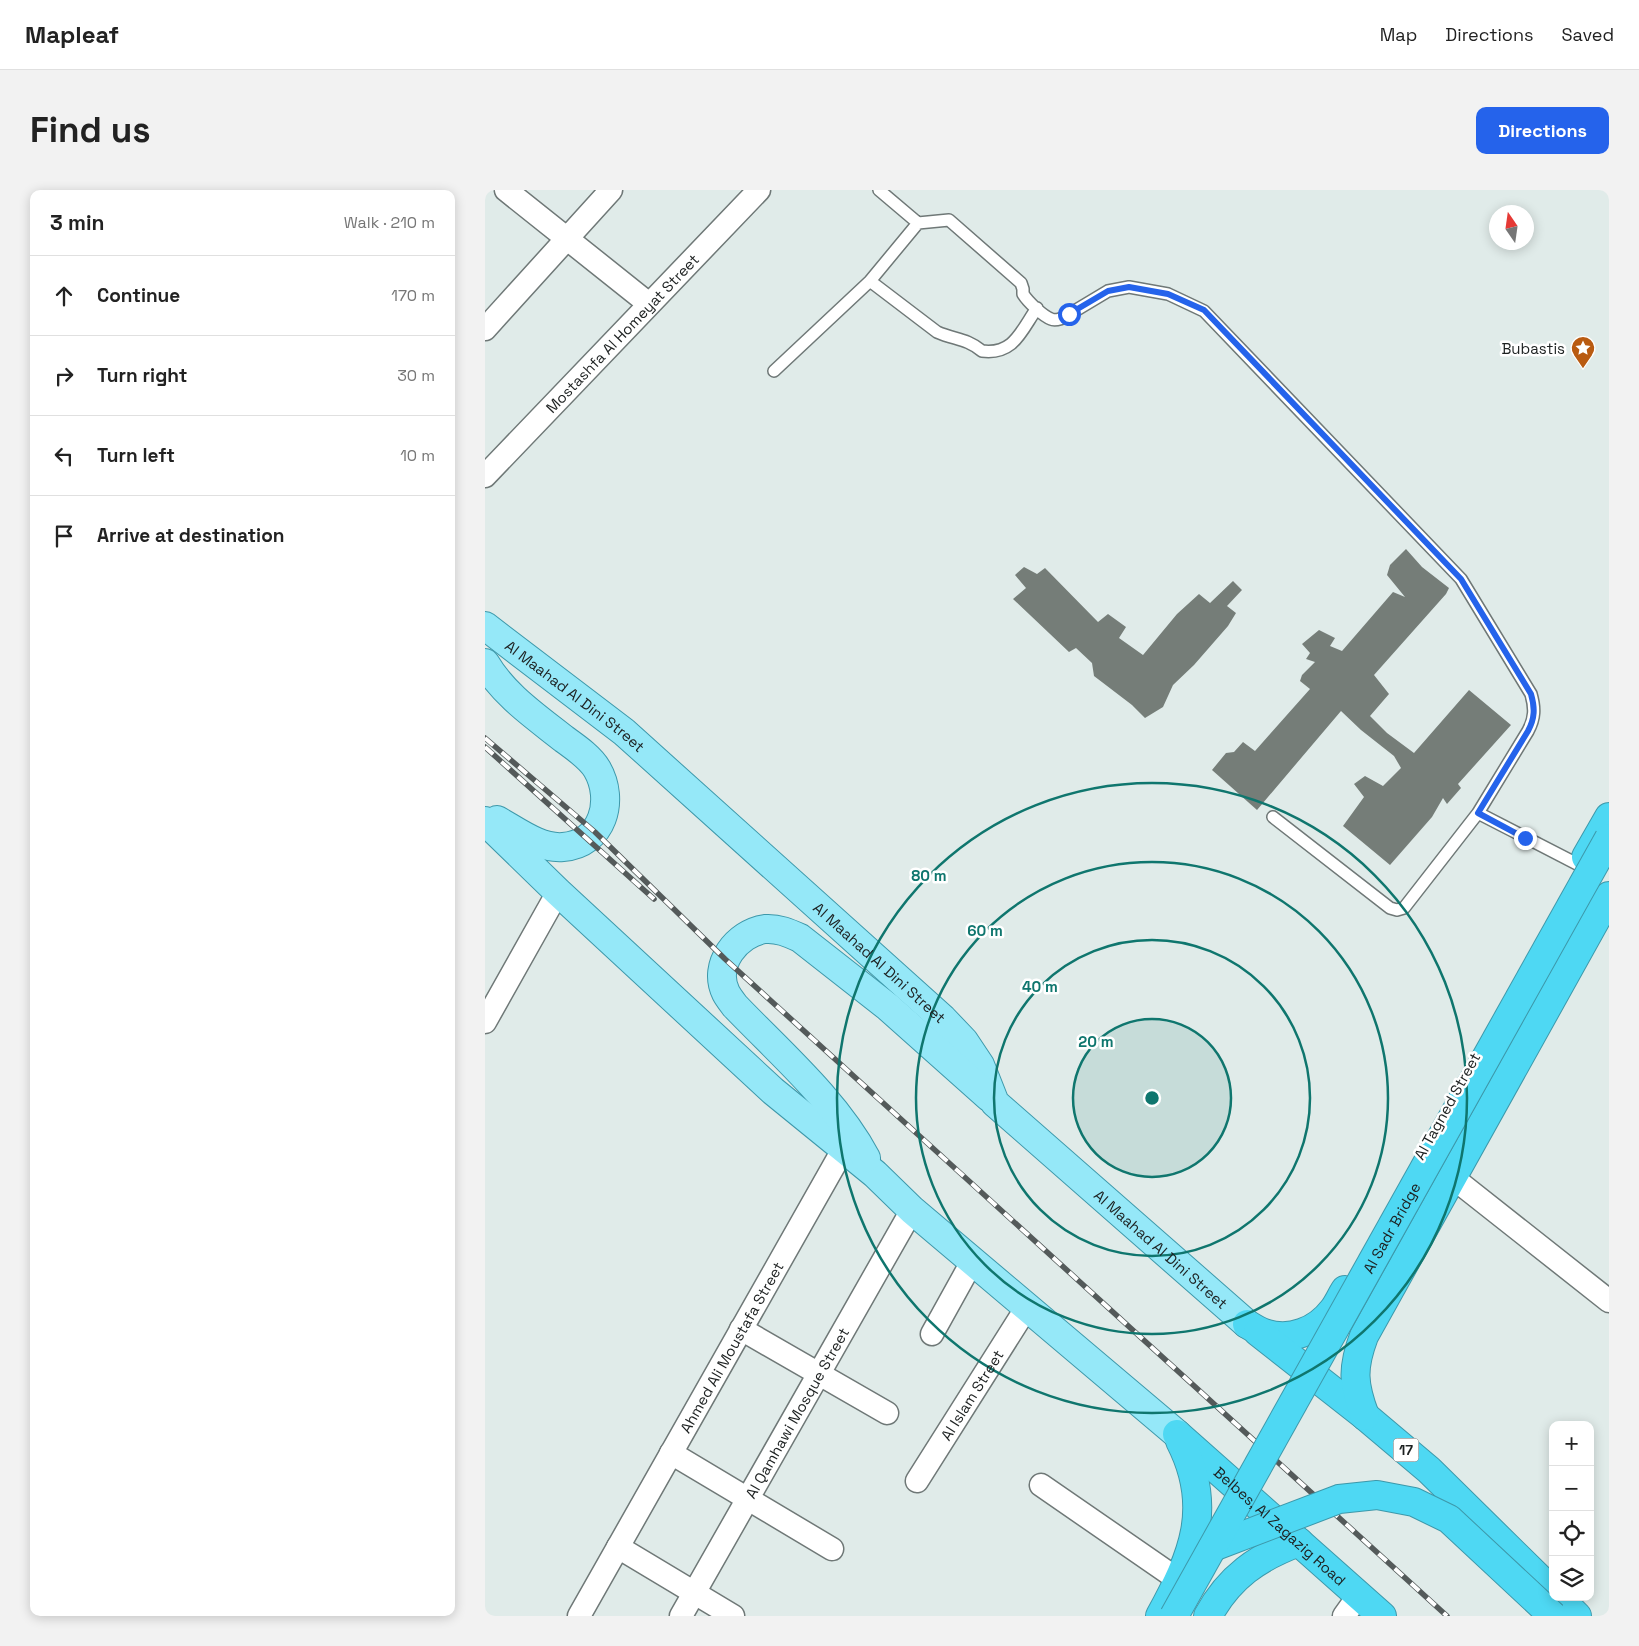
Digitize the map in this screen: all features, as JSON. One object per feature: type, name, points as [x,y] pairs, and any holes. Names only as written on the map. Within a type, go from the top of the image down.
[{"type":"highway","name":"Al Tagned Street","points":[[1247,1324],[1264,1333],[1284,1336],[1303,1333],[1321,1324],[1334,1309],[1609,817]]},
{"type":"highway","name":"Al Sadr Bridge","points":[[1174,1616],[1609,838]]},
{"type":"highway","name":"Al Sadr Bridge","points":[[1190,1616],[1609,871]]},
{"type":"highway","points":[[1365,1416],[1358,1396],[1355,1376],[1357,1355],[1364,1336],[1609,896]]},
{"type":"highway","name":"17","points":[[1247,1324],[1365,1416],[1429,1470],[1549,1588]]},
{"type":"highway","points":[[1321,1324],[1325,1337],[1333,1348],[1347,1352],[1364,1336]]},
{"type":"highway","points":[[1160,1616],[1180,1581],[1191,1554],[1196,1529],[1198,1505],[1195,1480],[1188,1456],[1177,1434]]},
{"type":"highway","name":"Belbes, Al Zagazig Road","points":[[1177,1434],[1299,1542],[1352,1606],[1382,1616]]},
{"type":"highway","points":[[1213,1547],[1339,1499],[1377,1495],[1414,1502],[1449,1519],[1553,1616]]},
{"type":"highway","points":[[1208,1616],[1218,1596],[1255,1562],[1276,1550],[1299,1542]]},
{"type":"highway","points":[[1562,1601],[1577,1616]]},
{"type":"main road","name":"Al Maahad Al Dini Street","points":[[485,626],[624,732],[943,1019],[964,1041],[980,1065],[995,1102],[1247,1324]]},
{"type":"main road","points":[[485,663],[509,695],[585,755],[597,768],[603,780],[606,808],[602,822],[595,832],[582,842],[563,847],[541,844],[485,813]]},
{"type":"main road","points":[[485,821],[557,892],[773,1091],[875,1174],[913,1210],[1177,1434]]},
{"type":"main road","points":[[875,1174],[860,1146],[821,1094],[735,1006],[725,992],[722,976],[725,959],[735,944],[749,934],[766,929],[783,931],[799,938],[888,1007],[995,1102]]},
{"type":"street","points":[[506,190],[649,304]]},
{"type":"street","points":[[485,329],[611,190]]},
{"type":"street","name":"Mostashfa Al Homeyat Street","points":[[485,476],[759,190]]},
{"type":"street","points":[[485,1022],[557,892]]},
{"type":"street","name":"Ahmed Ali Moustafa Street","points":[[579,1616],[843,1148]]},
{"type":"street","points":[[1452,1177],[1609,1301]]},
{"type":"street","name":"Al Qamhawi Mosque Street","points":[[681,1616],[913,1210]]},
{"type":"street","points":[[932,1334],[973,1260]]},
{"type":"street","name":"Al Islam Street","points":[[917,1481],[1027,1307]]},
{"type":"street","points":[[741,1329],[887,1413]]},
{"type":"street","points":[[671,1452],[832,1549]]},
{"type":"street","points":[[1041,1486],[1180,1581]]},
{"type":"street","points":[[618,1547],[733,1616]]},
{"type":"lane","points":[[879,190],[918,223]]},
{"type":"lane","points":[[774,371],[870,280],[918,223],[949,220],[1021,283],[1023,294],[1028,301],[1051,320],[1057,320],[1108,291],[1129,287],[1168,294],[1204,310],[1461,579],[1531,694],[1535,707],[1533,720],[1528,731],[1478,813],[1404,908],[1397,910],[1390,908],[1273,817]]},
{"type":"lane","points":[[870,280],[937,332],[972,343],[982,351],[989,352],[1005,349],[1012,344],[1037,308]]},
{"type":"lane","points":[[1478,813],[1581,866]]},
{"type":"building","points":[[1406,549],[1422,567],[1449,588],[1446,594],[1374,675],[1389,694],[1370,716],[1387,733],[1414,753],[1469,690],[1511,725],[1458,784],[1461,788],[1447,804],[1443,798],[1432,817],[1390,865],[1343,826],[1364,797],[1354,784],[1365,776],[1383,786],[1401,768],[1394,756],[1361,730],[1341,711],[1257,810],[1212,770],[1226,753],[1234,752],[1243,742],[1255,751],[1310,689],[1300,681],[1302,675],[1315,662],[1306,659],[1310,653],[1302,644],[1319,630],[1335,638],[1330,646],[1342,651],[1393,592],[1405,597],[1387,575],[1390,565]]},
{"type":"building","points":[[1024,567],[1037,574],[1045,568],[1098,622],[1108,614],[1126,627],[1119,638],[1143,655],[1177,614],[1199,594],[1210,603],[1233,581],[1242,590],[1227,606],[1236,613],[1228,626],[1194,665],[1173,685],[1163,707],[1145,718],[1132,705],[1094,676],[1092,663],[1076,648],[1069,652],[1013,599],[1026,588],[1015,575]]},
{"type":"railway","points":[[485,738],[595,832],[725,959],[1447,1616]]},
{"type":"railway","points":[[485,747],[654,899]]},
{"type":"place","name":"Bubastis","points":[[1583,369]]},
{"type":"route","points":[[1069,314],[1108,291],[1129,287],[1168,294],[1204,310],[1461,579],[1531,694],[1535,707],[1533,720],[1528,731],[1478,813],[1525,838]]}]
